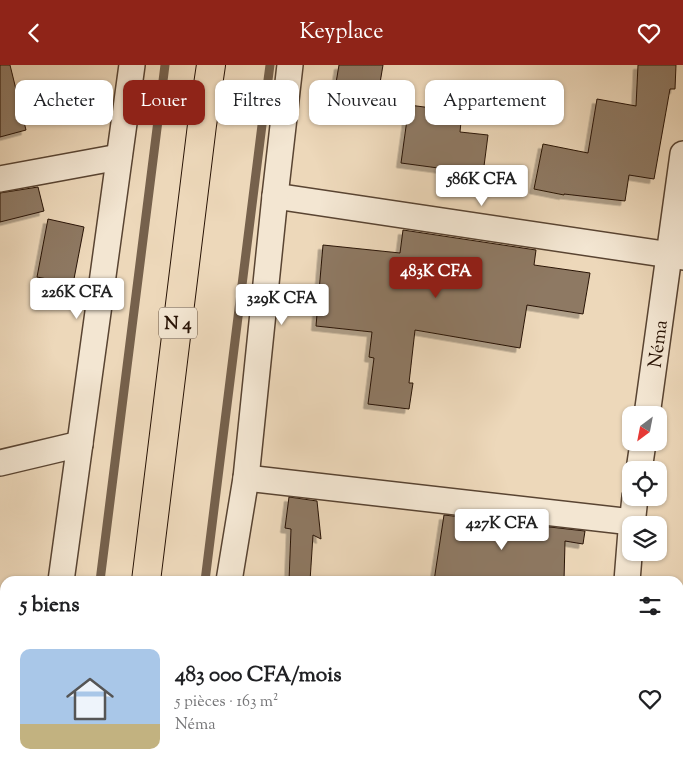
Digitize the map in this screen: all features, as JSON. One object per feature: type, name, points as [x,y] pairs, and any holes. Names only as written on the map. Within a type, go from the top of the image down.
[{"type":"highway","name":"N 4","points":[[147,576],[211,65]]},
{"type":"street","points":[[62,576],[132,65]]},
{"type":"street","points":[[231,576],[246,477],[290,65]]},
{"type":"street","name":"Néma","points":[[649,406],[676,256],[683,154]]},
{"type":"street","points":[[0,179],[119,157]]},
{"type":"street","points":[[275,195],[676,256]]},
{"type":"street","points":[[0,463],[80,444]]},
{"type":"street","points":[[246,477],[622,525]]},
{"type":"street","points":[[627,576],[628,561]]},
{"type":"building","points":[[0,65],[10,65],[15,85],[15,125],[25,125],[26,130],[0,137]]},
{"type":"building","points":[[339,65],[383,65],[380,80],[336,80]]},
{"type":"building","points":[[638,65],[676,65],[675,89],[670,89],[654,179],[629,175],[625,201],[564,195],[534,189],[543,144],[588,153],[597,99],[636,106]]},
{"type":"building","points":[[415,106],[425,107],[425,125],[461,125],[460,132],[488,135],[483,174],[401,163],[406,125],[415,125]]},
{"type":"building","points":[[38,187],[44,211],[0,222],[0,193]]},
{"type":"building","points":[[48,219],[84,227],[73,284],[37,277]]},
{"type":"building","points":[[403,230],[536,250],[534,265],[590,273],[583,314],[527,305],[520,348],[415,330],[409,383],[413,383],[409,409],[368,404],[374,358],[369,357],[372,332],[316,326],[323,245],[400,253]]},
{"type":"building","points":[[289,497],[317,501],[321,539],[313,535],[310,576],[289,576],[291,529],[285,528]]},
{"type":"building","points":[[444,515],[585,531],[583,544],[565,541],[564,576],[435,576]]},
{"type":"waterway","points":[[101,576],[165,65]]},
{"type":"waterway","points":[[206,576],[270,65]]}]
